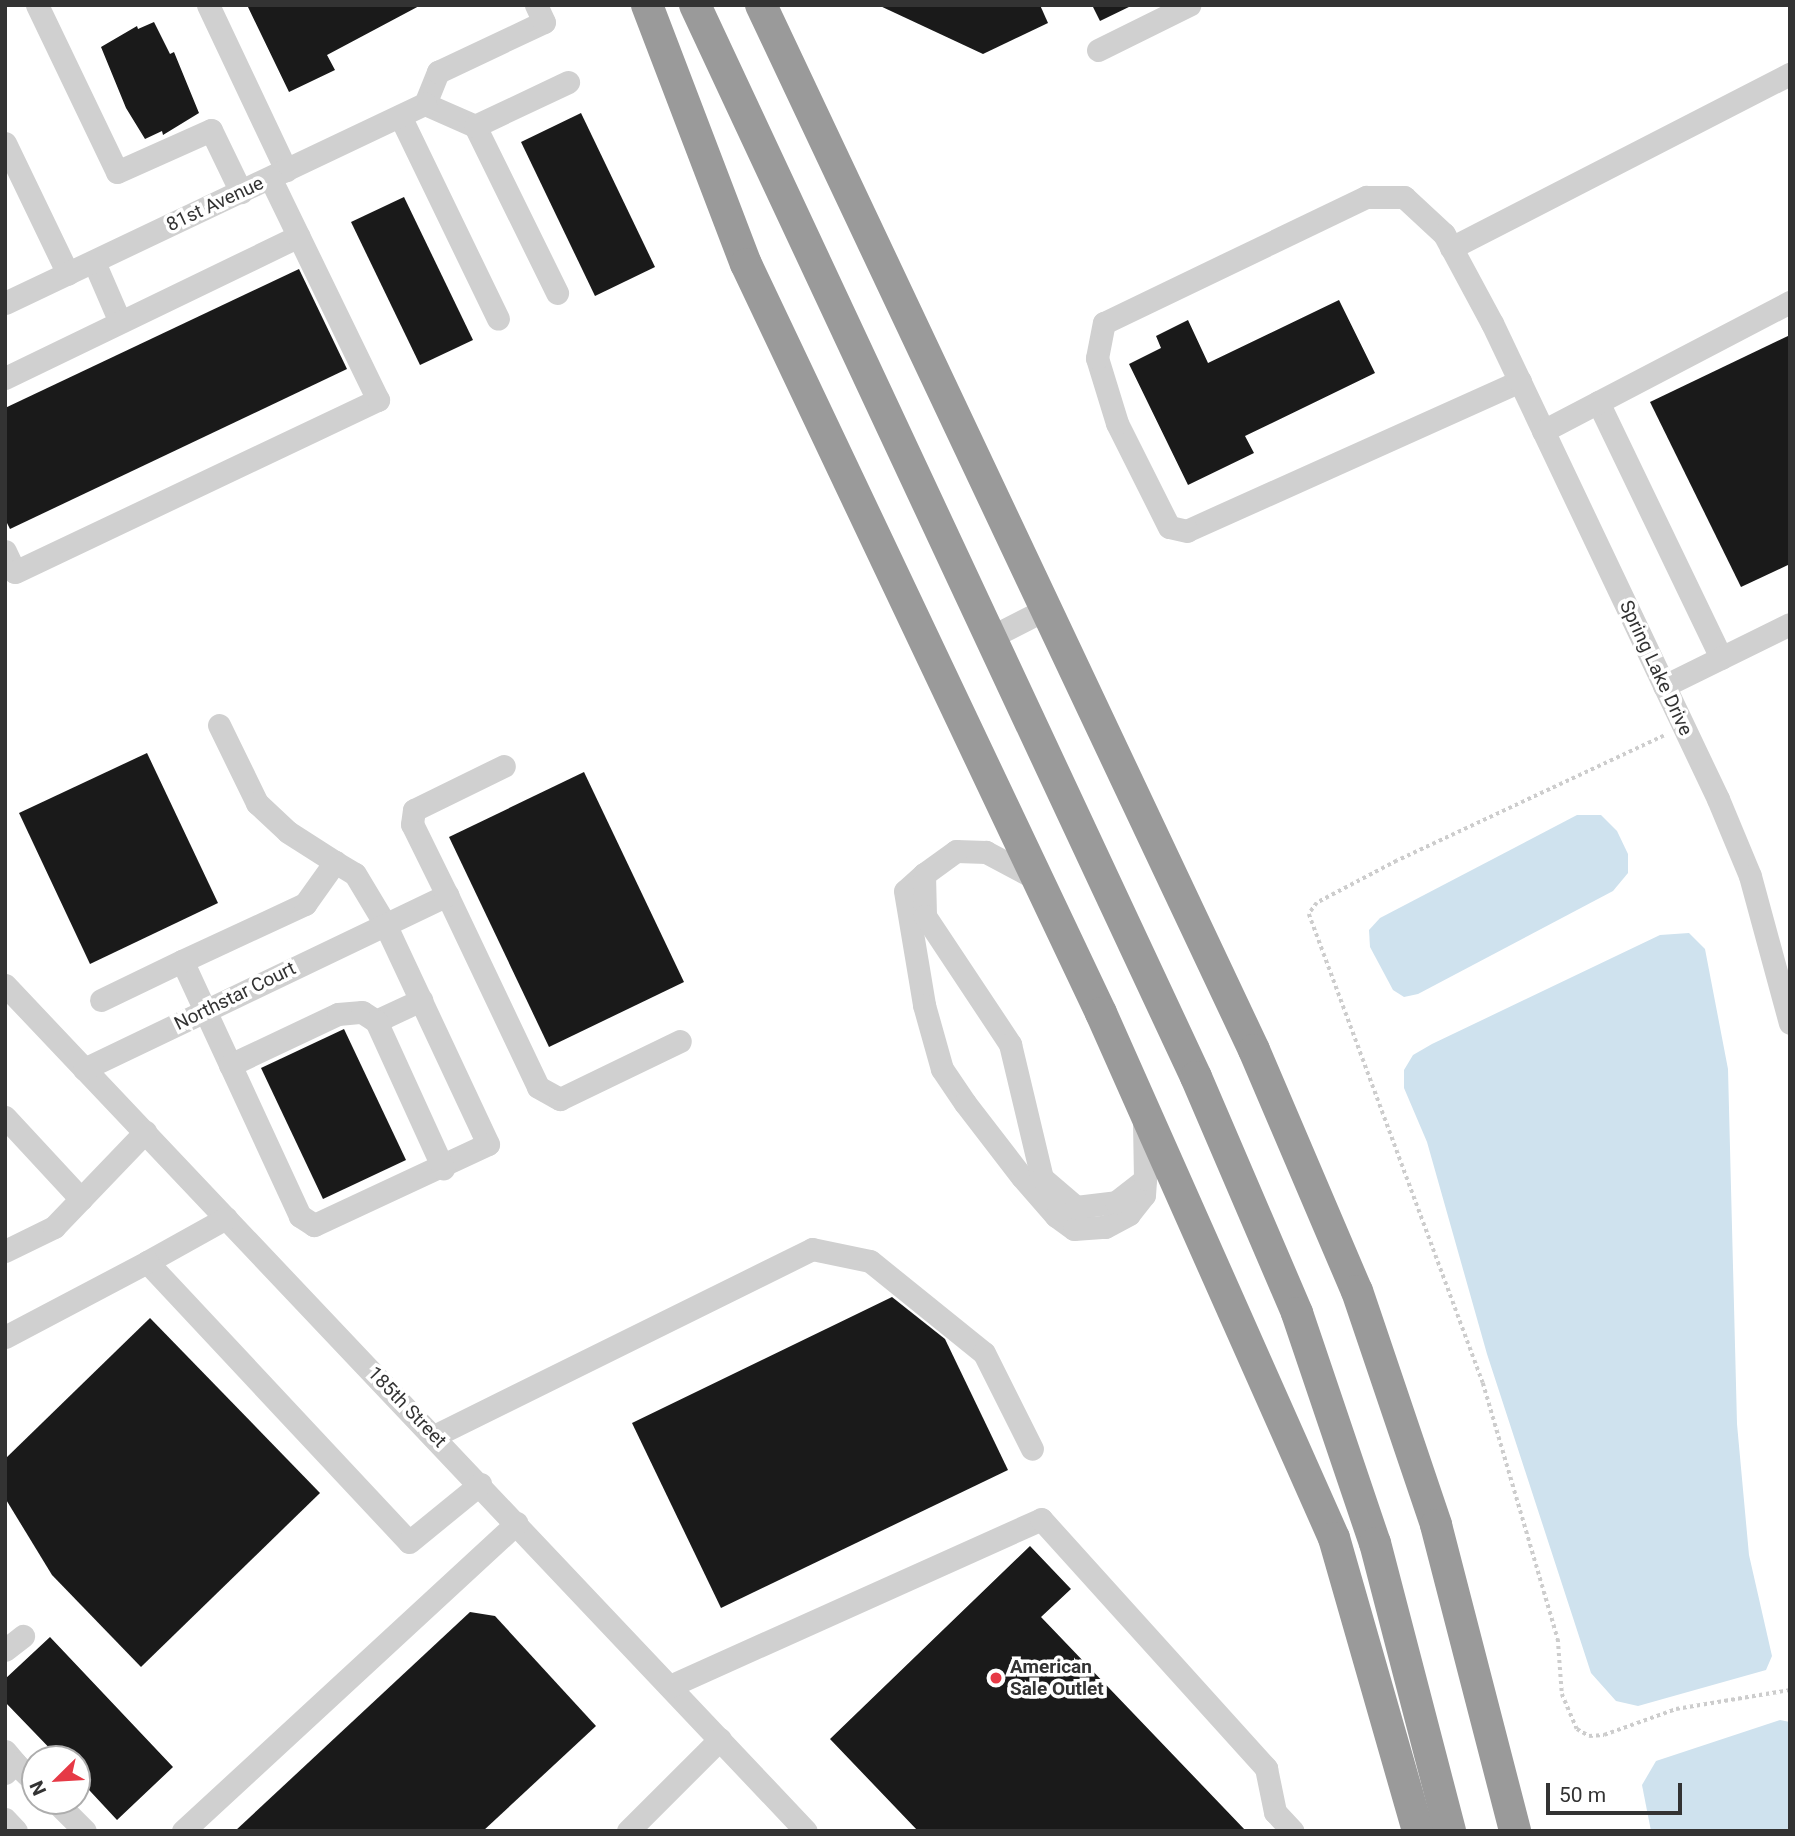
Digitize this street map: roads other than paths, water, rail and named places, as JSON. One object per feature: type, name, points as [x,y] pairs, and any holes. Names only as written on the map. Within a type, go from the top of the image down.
[{"type":"highway","points":[[646,5],[746,264],[1037,879],[1144,1111],[1334,1538],[1418,1831]]},
{"type":"highway","points":[[695,5],[1196,1076],[1297,1313],[1375,1543],[1450,1831]]},
{"type":"highway","points":[[761,5],[1254,1051],[1357,1291],[1436,1525],[1515,1831]]},
{"type":"street","points":[[37,5],[117,172],[211,130],[242,192]]},
{"type":"street","points":[[5,551],[15,572],[378,400],[299,236],[278,174],[208,5]]},
{"type":"street","points":[[536,5],[544,22],[438,72],[425,104],[475,126],[557,293]]},
{"type":"street","points":[[1098,50],[1189,5]]},
{"type":"street","points":[[1451,248],[1790,74]]},
{"type":"street","points":[[475,126],[568,82]]},
{"type":"street","name":"81st Avenue","points":[[5,303],[425,104]]},
{"type":"street","points":[[400,116],[498,319]]},
{"type":"street","points":[[5,143],[68,274]]},
{"type":"street","name":"Spring Lake Drive","points":[[1520,382],[1215,521],[1187,531],[1169,527],[1116,423],[1097,358],[1104,323],[1366,197],[1404,197],[1444,234],[1492,323],[1520,382],[1543,431],[1664,686],[1750,876],[1790,1024]]},
{"type":"street","points":[[5,378],[299,236]]},
{"type":"street","points":[[94,262],[120,322]]},
{"type":"street","points":[[1543,431],[1790,302]]},
{"type":"street","points":[[1598,402],[1721,658]]},
{"type":"street","points":[[989,638],[1046,609]]},
{"type":"street","points":[[1664,686],[1790,624]]},
{"type":"street","points":[[182,961],[305,1222],[323,1224],[488,1144],[385,923],[355,874],[288,832],[257,803],[219,725]]},
{"type":"street","points":[[504,766],[414,810],[412,824],[538,1087],[560,1099],[680,1041]]},
{"type":"street","points":[[1037,879],[986,852],[956,851],[905,891],[924,1005],[942,1069],[1030,1186],[1074,1228],[1105,1227],[1129,1214],[1144,1195],[1144,1111]]},
{"type":"street","points":[[101,1000],[305,904],[335,862]]},
{"type":"street","points":[[924,874],[925,916],[1010,1044],[1042,1178],[1076,1207],[1116,1202],[1145,1179]]},
{"type":"street","name":"Northstar Court","points":[[84,1069],[447,895]]},
{"type":"street","name":"185th Street","points":[[5,985],[806,1831]]},
{"type":"street","points":[[376,1021],[421,1000]]},
{"type":"street","points":[[230,1065],[350,1010],[376,1021],[443,1168]]},
{"type":"street","points":[[5,1117],[80,1199]]},
{"type":"street","points":[[5,1251],[54,1227],[145,1132]]},
{"type":"street","points":[[5,1337],[226,1218]]},
{"type":"street","points":[[434,1436],[811,1249],[870,1261],[984,1353],[1032,1449]]},
{"type":"street","points":[[147,1262],[409,1542],[480,1484]]},
{"type":"street","points":[[670,1686],[1041,1519],[1266,1768],[1275,1812],[1293,1831]]},
{"type":"street","points":[[183,1831],[517,1523]]},
{"type":"street","points":[[628,1831],[720,1739]]},
{"type":"street","points":[[69,1815],[85,1831]]},
{"type":"street","points":[[5,1819],[16,1831]]},
{"type":"water","points":[[1577,815],[1601,815],[1617,831],[1628,854],[1628,873],[1613,891],[1418,994],[1404,997],[1393,990],[1370,947],[1369,930],[1380,918]]},
{"type":"water","points":[[1689,933],[1705,949],[1728,1069],[1737,1424],[1749,1555],[1772,1656],[1766,1670],[1638,1706],[1616,1701],[1591,1673],[1487,1354],[1427,1142],[1404,1088],[1404,1070],[1413,1055],[1432,1044],[1660,935]]},
{"type":"water","points":[[1780,1720],[1790,1722],[1790,1831],[1651,1831],[1642,1785],[1656,1761]]},
{"type":"place","name":"American Sale Outlet","points":[[996,1678]]}]
